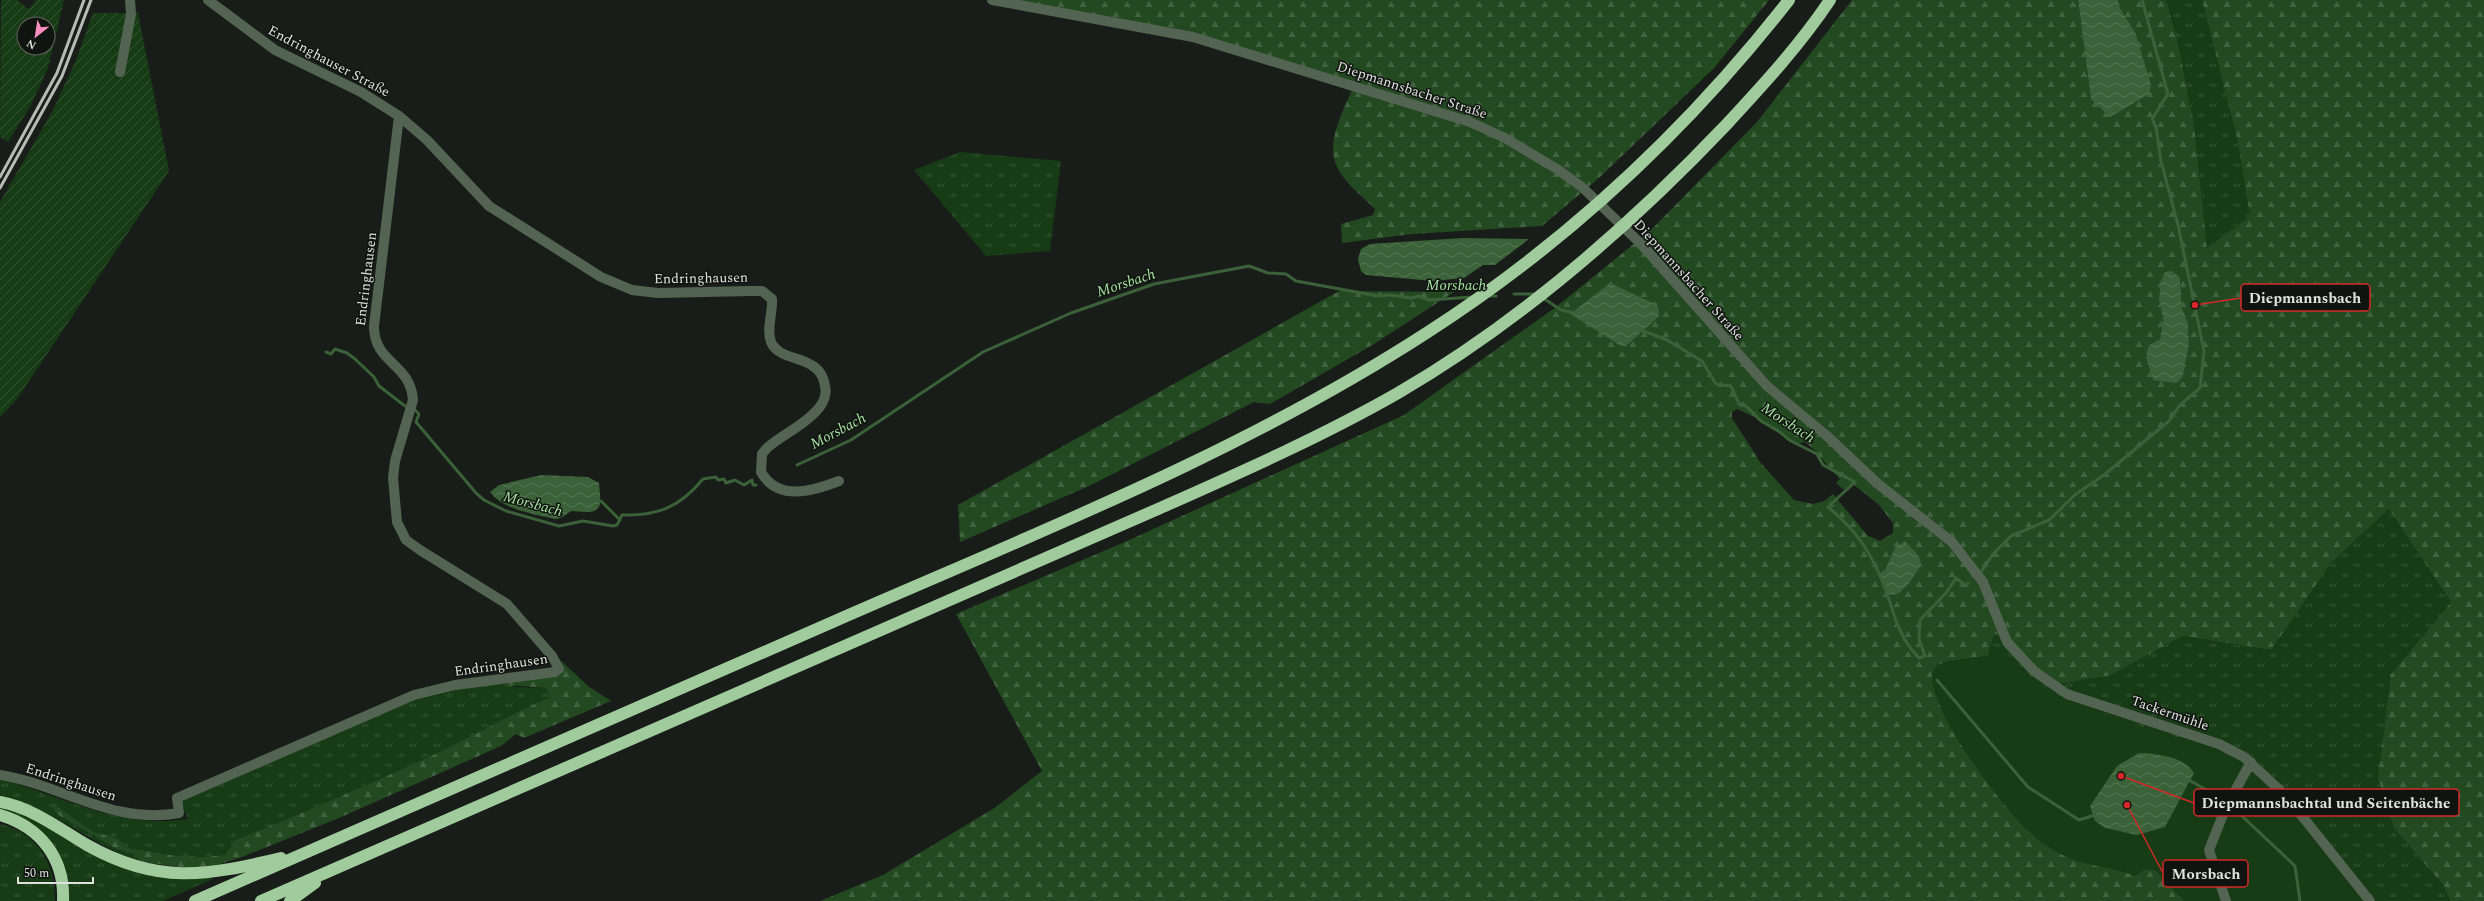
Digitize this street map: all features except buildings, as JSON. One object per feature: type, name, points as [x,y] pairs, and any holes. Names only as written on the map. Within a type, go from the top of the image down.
[{"type":"highway","points":[[195,901],[1094,507],[1252,433],[1383,361],[1491,290],[1605,197],[1666,140],[1730,72],[1789,0]]},
{"type":"highway","points":[[261,901],[1158,510],[1326,431],[1398,393],[1474,344],[1589,256],[1688,164],[1763,86],[1830,0]]},
{"type":"highway","points":[[0,802],[38,815],[109,856],[151,870],[193,874],[224,871],[311,851]]},
{"type":"highway","points":[[0,815],[29,828],[49,847],[62,877],[63,901]]},
{"type":"highway","points":[[290,901],[335,869]]},
{"type":"street","points":[[120,72],[131,14],[130,0]]},
{"type":"street","name":"Endringhauser Straße","points":[[208,0],[275,50],[361,92],[399,116]]},
{"type":"street","name":"Diepmannsbacher Straße","points":[[992,0],[1193,37],[1445,113],[1470,122],[1505,138],[1557,169],[1582,187],[1640,244],[1767,386],[1826,435],[1883,487],[1952,542],[1966,558]]},
{"type":"street","name":"Endringhausen","points":[[0,776],[36,784],[107,810],[141,816],[156,817],[171,815],[179,813],[177,798],[405,698],[455,685],[555,672],[559,669],[558,664],[507,604],[406,540],[395,516],[394,470],[398,447],[413,400],[409,381],[403,372],[377,347],[374,326],[399,116]]},
{"type":"street","name":"Endringhausen","points":[[399,116],[427,140],[489,206],[601,277],[632,290],[651,293],[751,291],[768,294],[772,299],[770,333],[771,343],[779,352],[801,359],[815,368],[822,376],[826,393],[821,405],[812,415],[767,448],[762,454],[761,472],[772,485],[791,492],[809,491],[839,481]]},
{"type":"street","name":"Tackermühle","points":[[1966,558],[1987,591],[2010,646],[2034,671],[2058,690],[2219,744],[2251,762],[2286,796],[2370,901]]},
{"type":"street","points":[[2226,901],[2209,850],[2226,807],[2251,762]]},
{"type":"green space","points":[[1,0],[17,0],[29,9],[36,0],[64,0],[56,34],[56,16],[16,16],[16,56],[51,56],[48,68],[31,105],[8,142],[0,137]]},
{"type":"green space","points":[[1008,0],[1769,0],[1715,67],[1600,177],[1542,226],[1412,234],[1342,243],[1341,224],[1373,215],[1375,209],[1342,175],[1335,162],[1333,152],[1335,132],[1355,83],[1193,33]]},
{"type":"green space","points":[[1852,0],[2078,0],[2091,99],[2135,32],[2120,8],[2118,0],[2166,0],[2177,39],[2194,124],[2207,248],[2250,216],[2237,138],[2202,0],[2484,0],[2484,901],[2450,901],[2444,886],[2394,828],[2378,778],[2391,674],[2451,602],[2389,509],[2331,563],[2271,650],[2183,636],[2111,675],[2052,685],[2006,636],[1994,634],[1985,663],[2323,901],[820,901],[883,875],[996,807],[1042,771],[956,614],[1127,541],[1404,415],[1556,307],[1651,230],[1757,122]],"holes":[[[2180,277],[2182,308],[2188,323],[2189,347],[2183,376],[2153,380],[2146,358],[2148,346],[2160,339],[2163,319],[2159,300]],[[1737,409],[1757,418],[1794,444],[1805,442],[1815,450],[1840,479],[1836,483],[1844,490],[1853,484],[1879,505],[1893,523],[1893,533],[1880,541],[1867,535],[1833,494],[1824,501],[1813,504],[1794,500],[1760,462],[1732,418],[1732,412]],[[1921,566],[1903,591],[1881,572],[1886,568]]]},
{"type":"green space","points":[[2166,0],[2202,0],[2237,138],[2250,216],[2207,248],[2194,124],[2177,39]]},
{"type":"green space","points":[[93,13],[138,13],[169,171],[17,399],[0,417],[0,202],[53,110],[76,60]]},
{"type":"green space","points":[[960,152],[1061,161],[1050,251],[986,256],[914,170]]},
{"type":"green space","points":[[1339,291],[1454,292],[1374,344],[1270,404],[1254,402],[1089,486],[960,542],[958,505]]},
{"type":"green space","points":[[2389,509],[2451,602],[2391,674],[2394,828],[2444,886],[2450,901],[2323,901],[2133,748],[1984,663],[1994,634],[2006,636],[2111,675],[2183,636],[2270,650],[2331,563]]},
{"type":"green space","points":[[2006,653],[2033,680],[2073,704],[2236,758],[2272,788],[2365,901],[2184,901],[2155,870],[2144,870],[2135,876],[2117,870],[2073,860],[2049,847],[2025,828],[1984,778],[1954,734],[1935,693],[1932,676],[1937,665],[1949,661]]},
{"type":"green space","points":[[559,659],[588,686],[611,701],[524,738],[516,734],[501,746],[339,818],[242,857],[214,866],[189,868],[142,862],[131,853],[116,849],[57,814],[51,805],[54,804],[92,831],[118,839],[129,848],[170,855],[202,857],[224,855],[231,847],[231,842],[410,766],[550,697],[546,688],[507,685],[507,680],[558,676],[561,674],[562,665]]},
{"type":"green space","points":[[507,680],[516,687],[546,688],[550,697],[436,754],[231,842],[231,847],[224,855],[202,857],[170,855],[129,848],[118,839],[92,831],[54,804],[57,814],[116,849],[131,853],[142,862],[105,846],[37,808],[0,796],[0,779],[112,815],[131,819],[156,821],[188,819],[181,803],[185,799],[415,697]]},
{"type":"green space","points":[[0,807],[27,815],[83,847],[199,878],[211,878],[211,880],[163,901],[67,901],[66,881],[63,865],[58,853],[51,843],[31,827],[0,811]]},
{"type":"green space","points":[[0,824],[13,828],[24,834],[34,842],[42,852],[48,862],[52,874],[55,901],[0,901]]},
{"type":"water","points":[[2078,0],[2118,0],[2120,8],[2135,32],[2151,85],[2149,94],[2110,117],[2091,99]]},
{"type":"water","points":[[1463,238],[1529,239],[1495,265],[1483,265],[1464,278],[1433,281],[1366,275],[1361,271],[1358,259],[1361,249],[1370,244]]},
{"type":"water","points":[[2171,271],[2180,277],[2182,308],[2188,323],[2189,346],[2183,376],[2177,383],[2153,380],[2146,358],[2148,346],[2160,339],[2163,319],[2159,300],[2161,281],[2165,272]]},
{"type":"water","points":[[1610,283],[1655,304],[1659,310],[1659,316],[1626,346],[1621,346],[1570,314]]},
{"type":"water","points":[[541,475],[588,477],[599,483],[600,504],[596,510],[591,512],[572,511],[560,518],[555,519],[511,507],[496,498],[490,492],[499,485]]},
{"type":"water","points":[[1905,541],[1920,559],[1921,566],[1903,590],[1893,595],[1887,594],[1879,574],[1886,568],[1895,548]]},
{"type":"water","points":[[2139,753],[2162,755],[2177,759],[2190,767],[2194,773],[2165,827],[2137,835],[2105,828],[2095,821],[2090,806],[2117,766]]},
{"type":"waterway","points":[[1981,572],[1993,554],[2011,536],[2049,520],[2076,494],[2104,475],[2169,421],[2180,405],[2200,388],[2204,351],[2178,225],[2161,161],[2156,127],[2152,119],[2168,94],[2142,0]]},
{"type":"waterway","name":"Morsbach","points":[[797,465],[851,440],[983,352],[1071,313],[1154,284],[1249,266],[1268,273],[1286,274],[1296,281],[1378,296],[1390,295],[1411,298],[1419,296],[1429,300],[1472,297]]},
{"type":"waterway","name":"Morsbach","points":[[1514,294],[1537,294]]},
{"type":"waterway","name":"Morsbach","points":[[1488,296],[1496,296]]},
{"type":"waterway","name":"Morsbach","points":[[1543,298],[1561,310],[1575,313]]},
{"type":"waterway","name":"Morsbach","points":[[1641,330],[1667,340],[1702,361],[1716,384],[1731,386],[1739,404],[1746,406],[1761,421],[1780,432],[1789,440],[1817,454],[1823,465],[1855,482],[1828,507],[1857,535],[1882,580],[1903,636],[1912,651],[1919,658],[1925,656]]},
{"type":"waterway","name":"Morsbach","points":[[326,352],[331,354],[335,349],[347,353],[374,377],[379,386],[405,406]]},
{"type":"waterway","name":"Morsbach","points":[[415,410],[419,414],[416,422],[476,493],[484,500],[506,511],[559,526],[583,521],[613,526],[617,525],[622,515],[647,514],[667,508],[677,503],[686,497],[703,479],[716,477],[718,480],[724,479],[726,483],[735,480],[744,485],[752,480],[753,485],[756,485]]},
{"type":"waterway","name":"Morsbach","points":[[601,501],[620,520]]},
{"type":"waterway","points":[[1925,656],[1919,639],[1920,620],[1946,593],[1956,578],[1966,586],[1968,583]]},
{"type":"waterway","name":"Morsbach","points":[[1937,680],[2028,787],[2079,820],[2095,815]]},
{"type":"waterway","name":"Morsbach","points":[[2187,779],[2225,800],[2295,866],[2300,901]]},
{"type":"railway","points":[[0,177],[57,73],[84,0]]},
{"type":"railway","points":[[0,188],[62,76],[91,0]]},
{"type":"place","name":"Diepmannsbach","points":[[2195,305]]},
{"type":"place","name":"Diepmannsbachtal und Seitenbäche","points":[[2121,776]]},
{"type":"place","name":"Morsbach","points":[[2127,805]]}]
